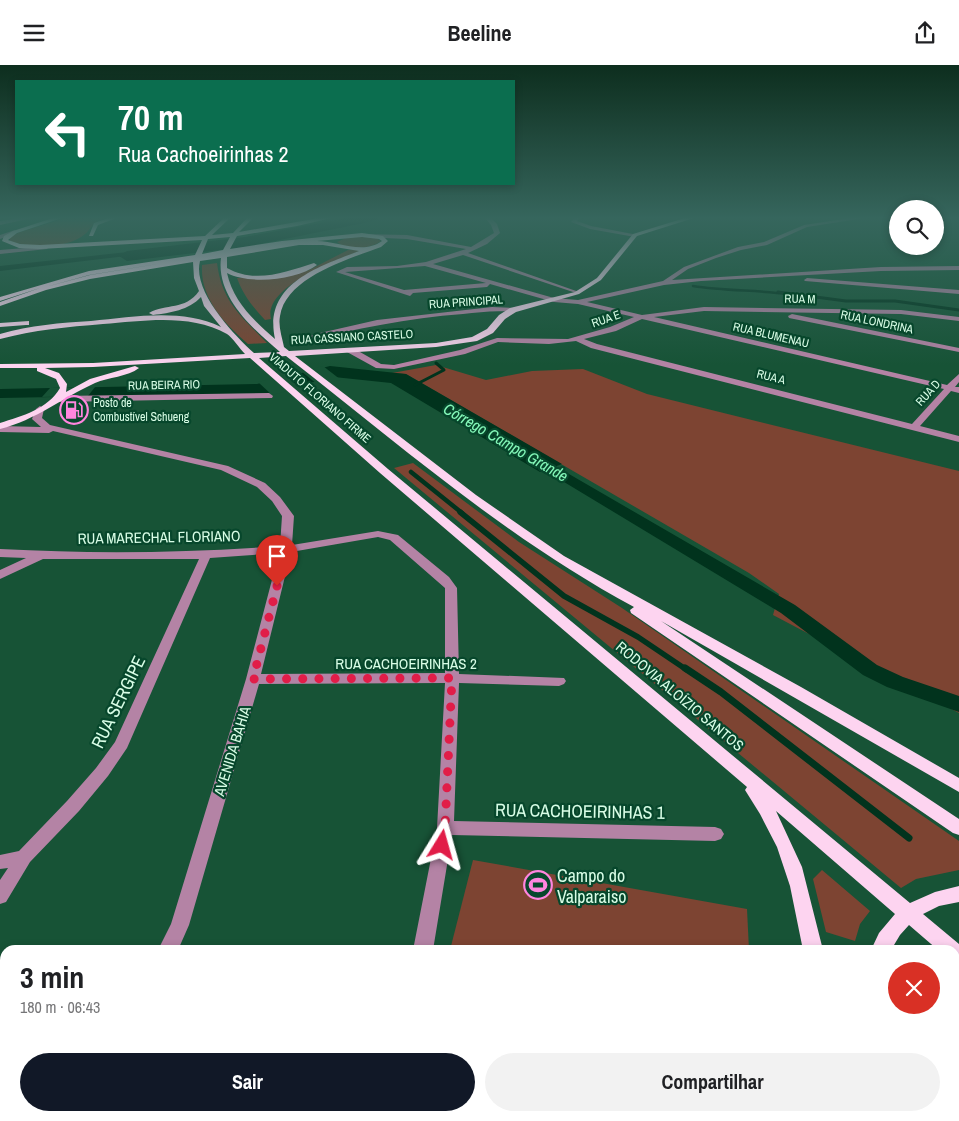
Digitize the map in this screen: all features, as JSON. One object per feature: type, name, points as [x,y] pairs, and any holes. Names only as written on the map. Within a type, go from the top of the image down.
[{"type":"main road","points":[[0,299],[53,282],[130,266]]},
{"type":"main road","points":[[0,304],[23,295],[73,281],[148,266]]},
{"type":"main road","points":[[195,266],[201,292],[213,313],[232,337]]},
{"type":"main road","name":"VIADUTO FLORIANO FIRME","points":[[223,266],[226,283],[236,302],[254,324],[422,460],[562,560]]},
{"type":"main road","points":[[225,266],[233,273],[249,277],[289,274],[312,266]]},
{"type":"main road","points":[[278,343],[277,310],[288,291],[313,274],[331,266]]},
{"type":"main road","points":[[578,297],[609,266]]},
{"type":"main road","points":[[0,325],[164,311],[191,302],[201,292]]},
{"type":"main road","points":[[23,295],[8,304],[7,314],[22,320],[44,322]]},
{"type":"main road","name":"RUA PRINCIPAL","points":[[513,310],[554,300]]},
{"type":"main road","name":"RUA CASSIANO CASTELO","points":[[11,367],[436,345],[466,341],[486,333],[502,317],[513,310]]},
{"type":"main road","points":[[0,337],[42,327],[157,319],[207,324],[222,330],[232,337]]},
{"type":"main road","name":"VIADUTO FLORIANO FIRME","points":[[232,337],[384,471]]},
{"type":"main road","name":"RUA CASSIANO CASTELO","points":[[0,428],[80,387],[125,371],[182,359]]},
{"type":"main road","points":[[0,366],[38,369],[52,373],[61,379],[60,396]]},
{"type":"main road","name":"RODOVIA ALOÍZIO SANTOS","points":[[384,471],[946,945]]},
{"type":"main road","points":[[562,560],[854,723],[959,786]]},
{"type":"main road","points":[[562,560],[959,827]]},
{"type":"main road","points":[[742,774],[760,800],[791,858],[807,912],[812,945]]},
{"type":"main road","points":[[884,945],[890,932],[911,914],[930,902],[959,894]]},
{"type":"street","points":[[390,266],[348,269],[339,272],[420,297]]},
{"type":"street","points":[[433,266],[554,300],[664,283],[881,269],[959,268]]},
{"type":"street","points":[[497,266],[578,297]]},
{"type":"street","points":[[664,283],[690,266]]},
{"type":"street","points":[[793,275],[810,281],[959,292]]},
{"type":"street","points":[[403,292],[494,284]]},
{"type":"street","name":"RUA BLUMENAU","points":[[578,297],[641,317],[955,389]]},
{"type":"street","name":"RUA PRINCIPAL","points":[[301,340],[349,328],[416,317],[491,309],[513,310]]},
{"type":"street","name":"RUA M","points":[[641,317],[704,309],[760,309],[900,312],[959,319]]},
{"type":"street","name":"RUA LONDRINA","points":[[760,309],[959,350]]},
{"type":"street","name":"RUA E","points":[[350,350],[379,366],[390,367],[462,352],[498,340],[549,342],[577,339],[613,329],[641,317]]},
{"type":"street","name":"RUA A","points":[[577,339],[594,346],[915,426],[959,439]]},
{"type":"street","name":"RUA D","points":[[915,426],[955,389],[959,377]]},
{"type":"street","name":"RUA BEIRA RIO","points":[[60,396],[269,396]]},
{"type":"street","name":"AVENIDA BAHIA","points":[[40,409],[37,419],[42,425],[198,461],[245,476],[261,485],[276,499],[288,516],[286,549],[253,679],[180,925],[170,945]]},
{"type":"street","name":"AVENIDA BAHIA","points":[[0,428],[43,429],[74,433]]},
{"type":"street","name":"RUA MARECHAL FLORIANO","points":[[0,575],[41,555],[206,555],[286,549],[378,534],[388,535],[394,537],[438,573],[450,588],[452,678]]},
{"type":"street","points":[[0,553],[41,555]]},
{"type":"street","name":"RUA SERGIPE","points":[[0,896],[24,857],[102,773],[122,744],[206,555]]},
{"type":"street","points":[[424,945],[445,828],[452,678]]},
{"type":"street","name":"RUA CACHOEIRINHAS 2","points":[[253,679],[452,678],[559,681]]},
{"type":"street","name":"RUA CACHOEIRINHAS 1","points":[[445,828],[715,834]]},
{"type":"street","points":[[0,862],[24,857]]},
{"type":"shaded area","points":[[202,266],[218,266],[223,288],[228,298],[241,316],[267,343],[248,344],[231,328],[210,300],[202,277]]},
{"type":"shaded area","points":[[316,266],[325,266],[290,285],[279,296],[272,307],[271,319],[265,320],[245,295],[237,278],[292,275]]},
{"type":"shaded area","points":[[436,365],[486,380],[532,371],[583,369],[647,394],[959,471],[959,713],[773,615],[779,594],[749,573],[406,374],[392,373]]},
{"type":"shaded area","points":[[413,463],[519,542],[622,608],[959,841],[959,870],[916,879],[901,888],[394,468]]},
{"type":"shaded area","name":"Campo do Valparaiso","points":[[473,860],[747,909],[749,945],[451,945]]},
{"type":"shaded area","points":[[822,870],[870,911],[860,924],[855,941],[826,932],[813,879]]},
{"type":"water","points":[[0,266],[40,266],[0,271]]},
{"type":"water","points":[[330,366],[406,374],[562,464],[540,472],[391,383],[334,377],[268,393],[0,398],[0,389],[257,384]]},
{"type":"pier","points":[[323,366],[341,380],[317,384],[301,371]]},
{"type":"pier","points":[[285,375],[300,388],[272,395],[258,382]]},
{"type":"pier","points":[[95,387],[88,396],[42,397],[50,388]]},
{"type":"waterway","points":[[693,286],[788,294]]},
{"type":"waterway","points":[[778,292],[846,301],[895,301],[959,310]]},
{"type":"waterway","points":[[415,385],[444,370],[436,363]]},
{"type":"waterway","name":"Córrego Campo Grande","points":[[531,456],[788,609],[870,670],[895,682],[959,704]]},
{"type":"waterway","points":[[411,472],[462,513]]},
{"type":"waterway","points":[[460,512],[564,596],[638,637],[687,670]]},
{"type":"waterway","points":[[685,668],[721,692],[909,838]]},
{"type":"place","name":"Posto de Combustível Schueng","points":[[74,410]]},
{"type":"place","name":"Campo do Valparaiso","points":[[538,885]]},
{"type":"route","points":[[277,586],[253,679],[452,678],[445,828],[442,845]]}]
